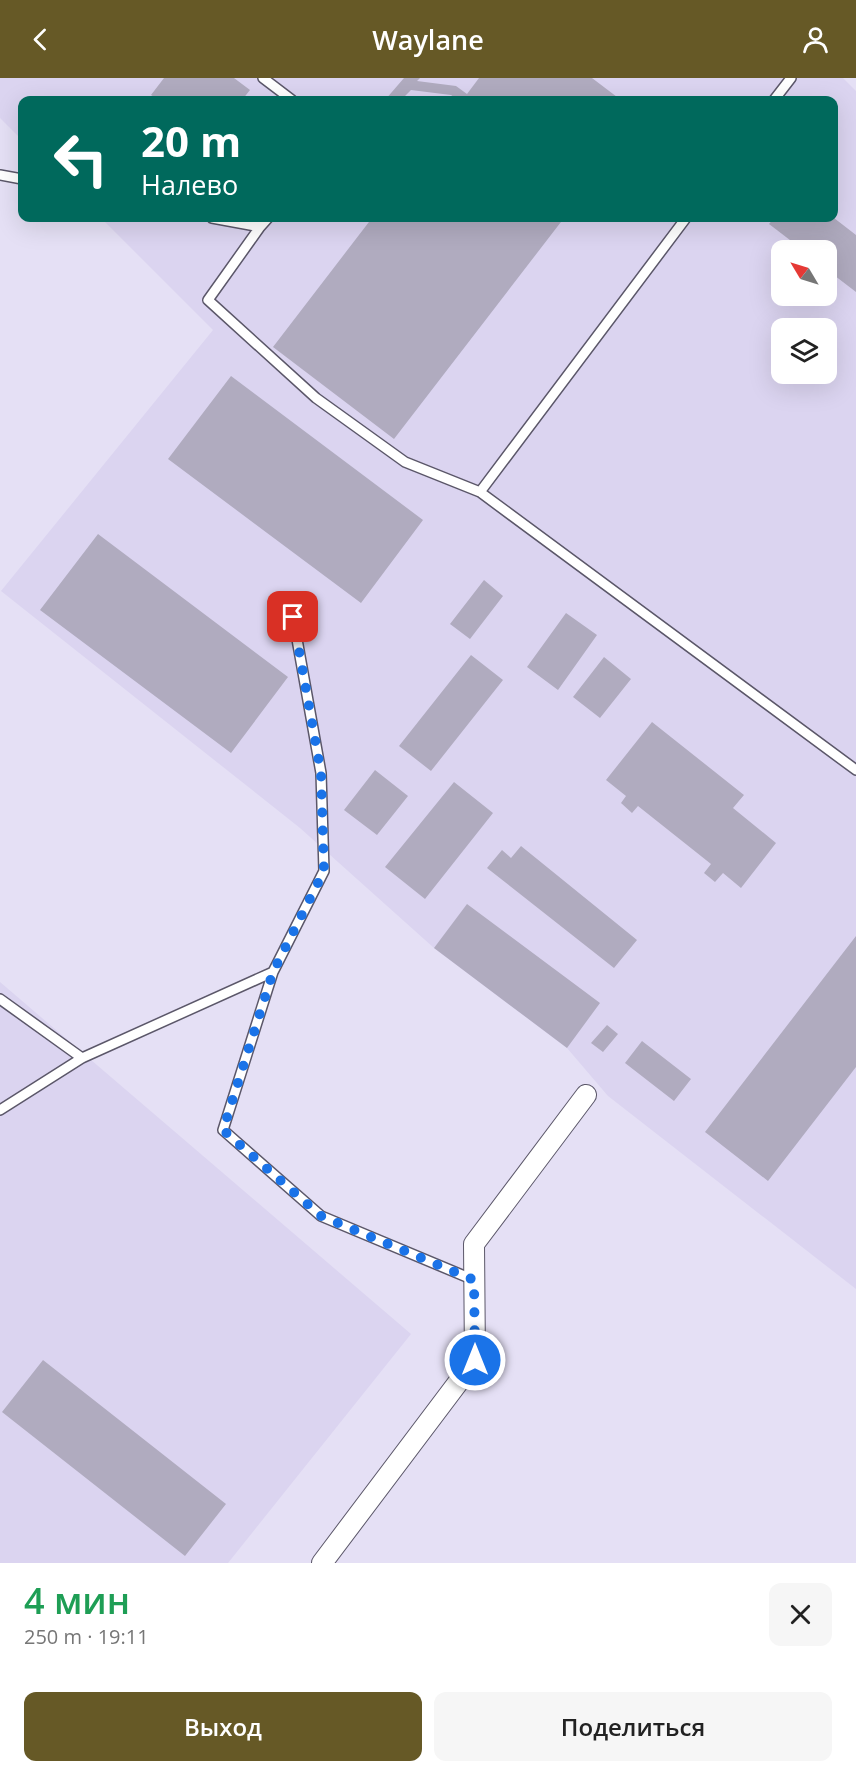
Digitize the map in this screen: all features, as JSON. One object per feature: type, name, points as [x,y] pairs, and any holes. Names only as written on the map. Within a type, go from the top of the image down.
[{"type":"street","points":[[322,1563],[475,1360],[474,1244],[586,1095]]},
{"type":"lane","points":[[263,78],[287,96]]},
{"type":"lane","points":[[777,96],[790,78]]},
{"type":"lane","points":[[0,175],[18,178]]},
{"type":"lane","points":[[233,222],[260,227]]},
{"type":"lane","points":[[264,222],[208,300],[316,398],[405,462],[480,492],[856,770]]},
{"type":"lane","points":[[480,492],[683,222]]},
{"type":"lane","points":[[293,617],[321,773],[324,871],[273,972],[223,1130],[321,1216],[474,1280]]},
{"type":"lane","points":[[0,1110],[82,1058],[273,972]]},
{"type":"lane","points":[[0,999],[82,1058]]},
{"type":"shaded area","points":[[0,78],[843,78],[856,91],[856,1289],[608,1096],[567,1048],[434,948],[300,828],[1,591],[213,330],[105,222],[838,222],[838,96],[18,96],[18,136],[0,118]]},
{"type":"shaded area","points":[[0,982],[411,1334],[228,1563],[0,1563]]},
{"type":"building","points":[[164,78],[234,78],[250,90],[245,96],[151,95]]},
{"type":"building","points":[[404,78],[420,78],[417,81],[456,86],[467,94],[479,78],[592,78],[616,96],[452,96],[411,90],[405,96],[388,96]]},
{"type":"building","points":[[838,221],[856,235],[856,292],[837,277],[837,240],[790,240],[769,224],[771,222]]},
{"type":"building","points":[[369,222],[561,222],[394,439],[273,347]]},
{"type":"building","points":[[231,376],[423,520],[361,603],[168,459]]},
{"type":"building","points":[[98,534],[288,677],[231,753],[40,610]]},
{"type":"building","points":[[484,580],[503,596],[470,639],[450,624]]},
{"type":"building","points":[[566,613],[597,635],[558,690],[527,667]]},
{"type":"building","points":[[471,655],[503,680],[431,771],[399,746]]},
{"type":"building","points":[[604,657],[631,679],[600,718],[573,697]]},
{"type":"building","points":[[652,722],[744,795],[733,808],[776,843],[741,888],[723,873],[715,882],[704,873],[711,864],[638,806],[632,813],[621,803],[626,796],[606,780]]},
{"type":"building","points":[[375,770],[408,796],[377,835],[344,810]]},
{"type":"building","points":[[454,782],[493,813],[425,899],[385,867]]},
{"type":"building","points":[[521,846],[637,940],[614,968],[487,868],[502,850],[511,858]]},
{"type":"building","points":[[467,904],[600,1003],[567,1048],[434,948]]},
{"type":"building","points":[[856,936],[856,1067],[768,1181],[705,1132]]},
{"type":"building","points":[[607,1025],[618,1034],[603,1052],[591,1043]]},
{"type":"building","points":[[642,1041],[691,1079],[674,1101],[625,1063]]},
{"type":"building","points":[[43,1360],[226,1504],[185,1556],[2,1412]]},
{"type":"route","points":[[293,617],[321,773],[324,871],[273,972],[223,1130],[321,1216],[474,1280],[475,1360]]}]
